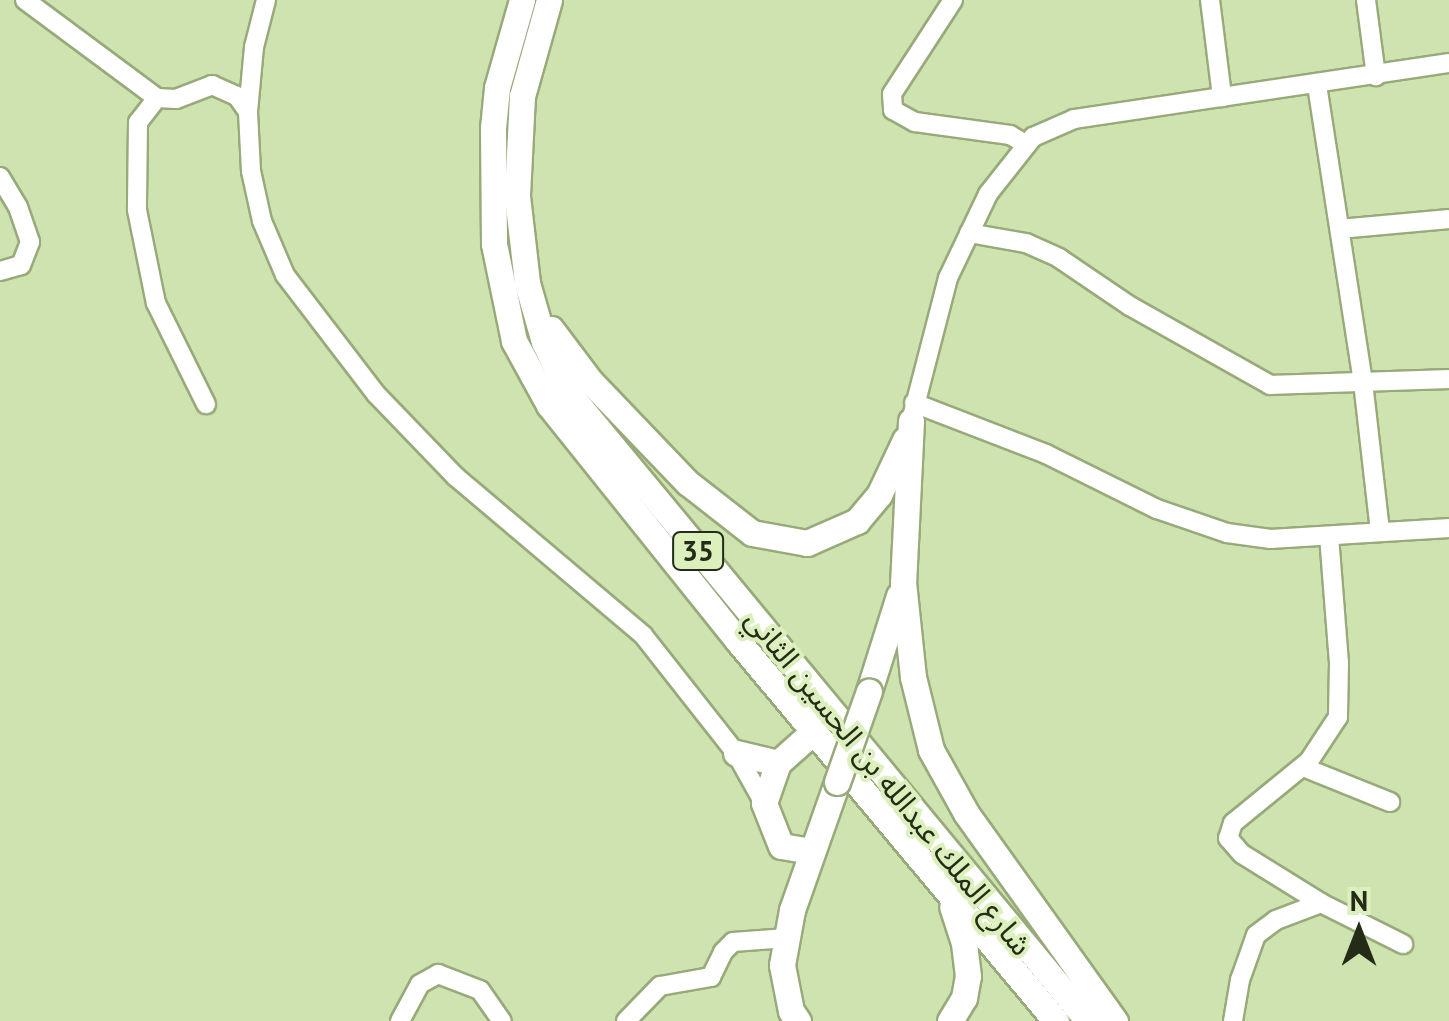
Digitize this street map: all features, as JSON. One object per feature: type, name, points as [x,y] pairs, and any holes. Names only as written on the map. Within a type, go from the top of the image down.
[{"type":"highway","name":"شارع الملك عبدالله بن الحسين الثاني","points":[[522,0],[500,72],[493,128],[494,244],[514,341],[549,405],[1056,1021]]},
{"type":"highway","name":"شارع الملك عبدالله بن الحسين الثاني","points":[[549,0],[529,65],[519,125],[517,196],[527,283],[544,342],[586,417],[1088,1021]]},
{"type":"highway","points":[[527,283],[558,340],[592,382],[688,482],[752,533],[807,543],[857,522],[879,494],[913,412]]},
{"type":"highway","points":[[913,412],[896,648],[931,750],[946,780],[1115,1021]]},
{"type":"highway","points":[[798,1021],[784,984],[787,938],[810,851],[870,691],[896,648]]},
{"type":"highway","points":[[810,851],[781,846],[764,803],[778,762],[815,730]]},
{"type":"highway","points":[[736,753],[778,762]]},
{"type":"highway","points":[[948,893],[964,943],[968,976],[964,998],[950,1021]]},
{"type":"street","points":[[25,0],[157,98],[176,99],[212,86],[237,96],[248,112]]},
{"type":"street","points":[[266,0],[254,47],[248,112],[251,170],[262,221],[285,275],[323,330],[456,477],[643,634],[736,753],[764,803]]},
{"type":"street","points":[[953,0],[892,94],[893,110],[915,122],[1010,135],[1024,143]]},
{"type":"street","points":[[1210,0],[1222,97]]},
{"type":"street","points":[[1366,0],[1376,76]]},
{"type":"street","points":[[1449,62],[1074,119],[1024,143],[988,194],[937,309],[913,412],[1046,454],[1158,509],[1227,533],[1271,539],[1449,528]]},
{"type":"street","points":[[1317,85],[1364,382],[1380,532]]},
{"type":"street","points":[[157,98],[138,122],[137,210],[156,303],[206,404]]},
{"type":"street","points":[[0,177],[18,208],[30,242],[21,265],[0,271]]},
{"type":"street","points":[[1340,228],[1449,219]]},
{"type":"street","points":[[969,233],[1026,243],[1059,258],[1257,380],[1289,388],[1449,378]]},
{"type":"street","points":[[1329,536],[1340,702],[1332,732],[1303,767],[1233,823],[1228,838],[1242,854],[1321,903],[1404,944]]},
{"type":"street","points":[[1303,767],[1390,802]]},
{"type":"street","points":[[1233,1021],[1240,980],[1256,935],[1276,920],[1321,903]]},
{"type":"street","points":[[626,1021],[660,986],[711,978],[723,952],[734,942],[787,938]]},
{"type":"street","points":[[400,1021],[420,984],[438,974],[480,990],[502,1021]]}]
